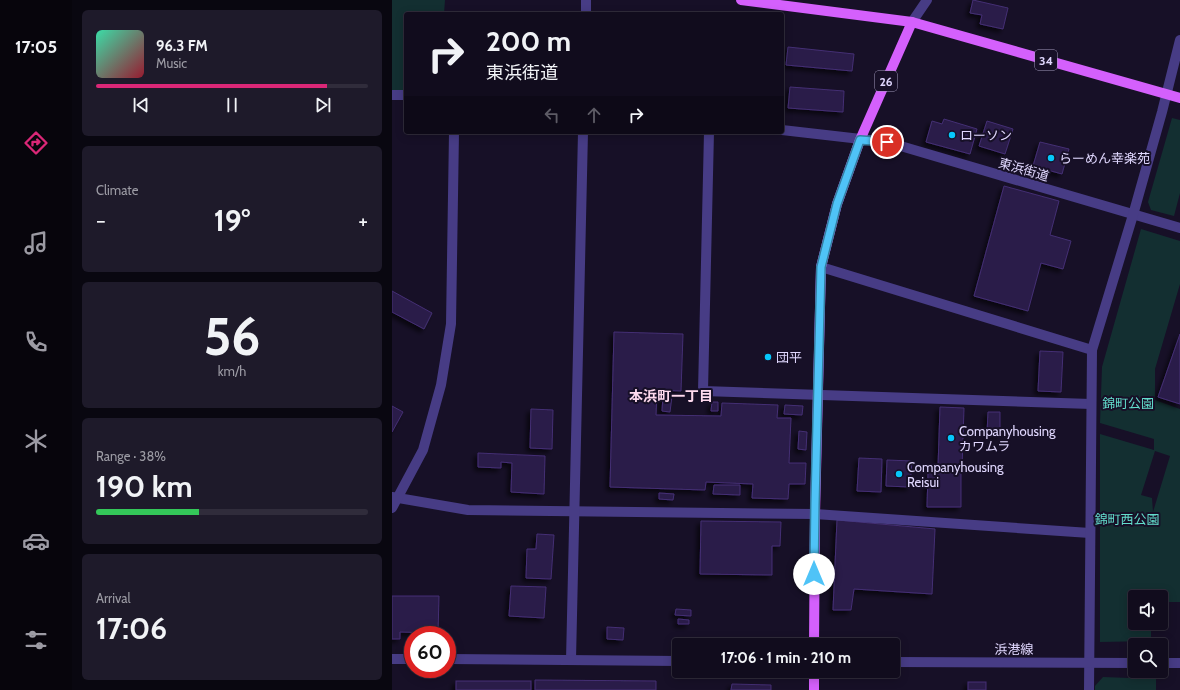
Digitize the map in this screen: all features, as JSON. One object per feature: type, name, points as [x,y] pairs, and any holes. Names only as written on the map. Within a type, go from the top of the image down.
[{"type":"main road","points":[[741,0],[912,22]]},
{"type":"main road","name":"34","points":[[912,22],[1180,98]]},
{"type":"main road","name":"26","points":[[814,638],[815,514],[821,267],[837,204],[860,140],[912,22]]},
{"type":"main road","points":[[814,678],[814,690]]},
{"type":"street","points":[[586,0],[586,12]]},
{"type":"street","points":[[912,22],[927,0]]},
{"type":"street","points":[[1089,690],[1092,350],[1162,112],[1180,40]]},
{"type":"street","points":[[392,95],[404,95]]},
{"type":"street","name":"東浜街道","points":[[784,130],[887,142],[1180,228]]},
{"type":"street","points":[[392,508],[395,497],[422,450],[441,385],[451,324],[454,134]]},
{"type":"street","points":[[571,660],[583,134]]},
{"type":"street","points":[[709,134],[703,391],[1091,404]]},
{"type":"street","points":[[821,267],[1092,350]]},
{"type":"street","points":[[395,497],[468,510],[815,514],[1090,533]]},
{"type":"street","points":[[392,659],[404,659]]},
{"type":"street","points":[[456,659],[672,661]]},
{"type":"street","name":"浜港線","points":[[900,662],[1128,663]]},
{"type":"street","points":[[1168,663],[1180,663]]},
{"type":"green space","points":[[392,0],[445,0],[444,12],[404,12],[404,91],[392,91]]},
{"type":"green space","points":[[1172,118],[1180,120],[1180,193],[1174,216],[1151,210],[1148,202]]},
{"type":"green space","points":[[1141,229],[1180,241],[1180,284],[1155,369],[1155,400],[1180,409],[1180,602],[1168,602],[1168,590],[1128,590],[1128,630],[1151,630],[1151,638],[1128,638],[1128,641],[1100,642],[1100,434],[1154,450],[1154,439],[1100,423],[1102,367]],"holes":[[[1155,451],[1170,456],[1153,512],[1152,498],[1141,495]]]},
{"type":"green space","points":[[1103,677],[1156,679],[1156,690],[1095,690],[1095,686]]},
{"type":"building","points":[[973,0],[1008,8],[1003,29],[980,24],[982,15],[970,13]]},
{"type":"building","points":[[788,47],[854,54],[852,71],[786,65]]},
{"type":"building","points":[[790,87],[844,91],[843,112],[788,108]]},
{"type":"building","name":"ローソン","points":[[944,119],[977,129],[970,154],[926,142],[932,121],[942,124]]},
{"type":"building","points":[[987,121],[1013,129],[1005,154],[979,146]]},
{"type":"building","name":"らーめん幸楽苑","points":[[1040,142],[1069,149],[1062,174],[1033,166]]},
{"type":"building","points":[[1004,186],[1059,201],[1050,235],[1071,241],[1063,269],[1041,263],[1028,311],[974,296]]},
{"type":"building","points":[[392,291],[432,313],[424,329],[392,312]]},
{"type":"building","points":[[614,332],[683,334],[681,391],[657,390],[656,415],[721,416],[722,403],[778,405],[777,418],[791,418],[789,463],[806,463],[805,484],[789,484],[788,499],[752,498],[753,484],[706,482],[705,490],[610,487]]},
{"type":"building","points":[[1180,334],[1180,404],[1158,397]]},
{"type":"building","points":[[1040,351],[1063,352],[1061,392],[1038,391]]},
{"type":"building","points":[[663,396],[672,396],[670,412],[662,411]]},
{"type":"building","points":[[712,402],[718,402],[718,411],[711,411]]},
{"type":"building","points":[[785,405],[803,406],[802,415],[784,414]]},
{"type":"building","points":[[392,406],[403,412],[392,432]]},
{"type":"building","name":"Companyhousing カワムラ","points":[[940,407],[964,408],[962,468],[938,467]]},
{"type":"building","points":[[531,409],[553,410],[552,449],[530,448]]},
{"type":"building","points":[[988,412],[1000,412],[1000,434],[987,434]]},
{"type":"building","points":[[799,431],[807,432],[806,450],[798,449]]},
{"type":"building","points":[[478,453],[545,456],[544,494],[511,492],[512,463],[501,462],[501,468],[478,467]]},
{"type":"building","points":[[859,458],[882,459],[881,492],[857,491]]},
{"type":"building","name":"Companyhousing Reisui","points":[[887,460],[912,461],[910,487],[886,486]]},
{"type":"building","points":[[928,473],[961,473],[961,507],[927,507]]},
{"type":"building","points":[[714,485],[740,485],[740,495],[713,494]]},
{"type":"building","points":[[659,493],[674,494],[673,500],[659,499]]},
{"type":"building","points":[[837,520],[935,529],[932,594],[854,589],[851,610],[833,610]]},
{"type":"building","points":[[701,521],[781,522],[780,546],[772,546],[772,575],[700,574]]},
{"type":"building","points":[[537,534],[554,535],[551,579],[526,578],[527,549],[536,549]]},
{"type":"building","points":[[511,586],[546,587],[544,618],[509,616]]},
{"type":"building","points":[[392,596],[439,596],[438,626],[404,626],[404,632],[400,632],[400,639],[392,639]]},
{"type":"building","points":[[676,609],[691,610],[691,616],[675,615]]},
{"type":"building","points":[[678,619],[689,620],[689,624],[678,624]]},
{"type":"building","points":[[607,627],[624,628],[623,640],[607,639]]},
{"type":"building","points":[[535,680],[656,681],[656,690],[535,690]]},
{"type":"building","points":[[456,681],[531,681],[531,690],[456,690]]},
{"type":"building","points":[[968,682],[986,682],[986,690],[968,690]]},
{"type":"building","points":[[732,684],[771,685],[771,690],[731,690]]},
{"type":"place","name":"ローソン","points":[[952,135]]},
{"type":"place","name":"らーめん幸楽苑","points":[[1051,158]]},
{"type":"place","name":"団平","points":[[768,357]]},
{"type":"place","name":"Companyhousing カワムラ","points":[[951,438]]},
{"type":"place","name":"Companyhousing Reisui","points":[[899,474]]},
{"type":"district","name":"本浜町一丁目","points":[[671,396]]},
{"type":"route","points":[[814,574],[821,267],[837,204],[860,140],[887,142]]},
{"type":"park label","name":"錦町公園","points":[[1128,403]]},
{"type":"park label","name":"錦町西公園","points":[[1127,519]]}]
